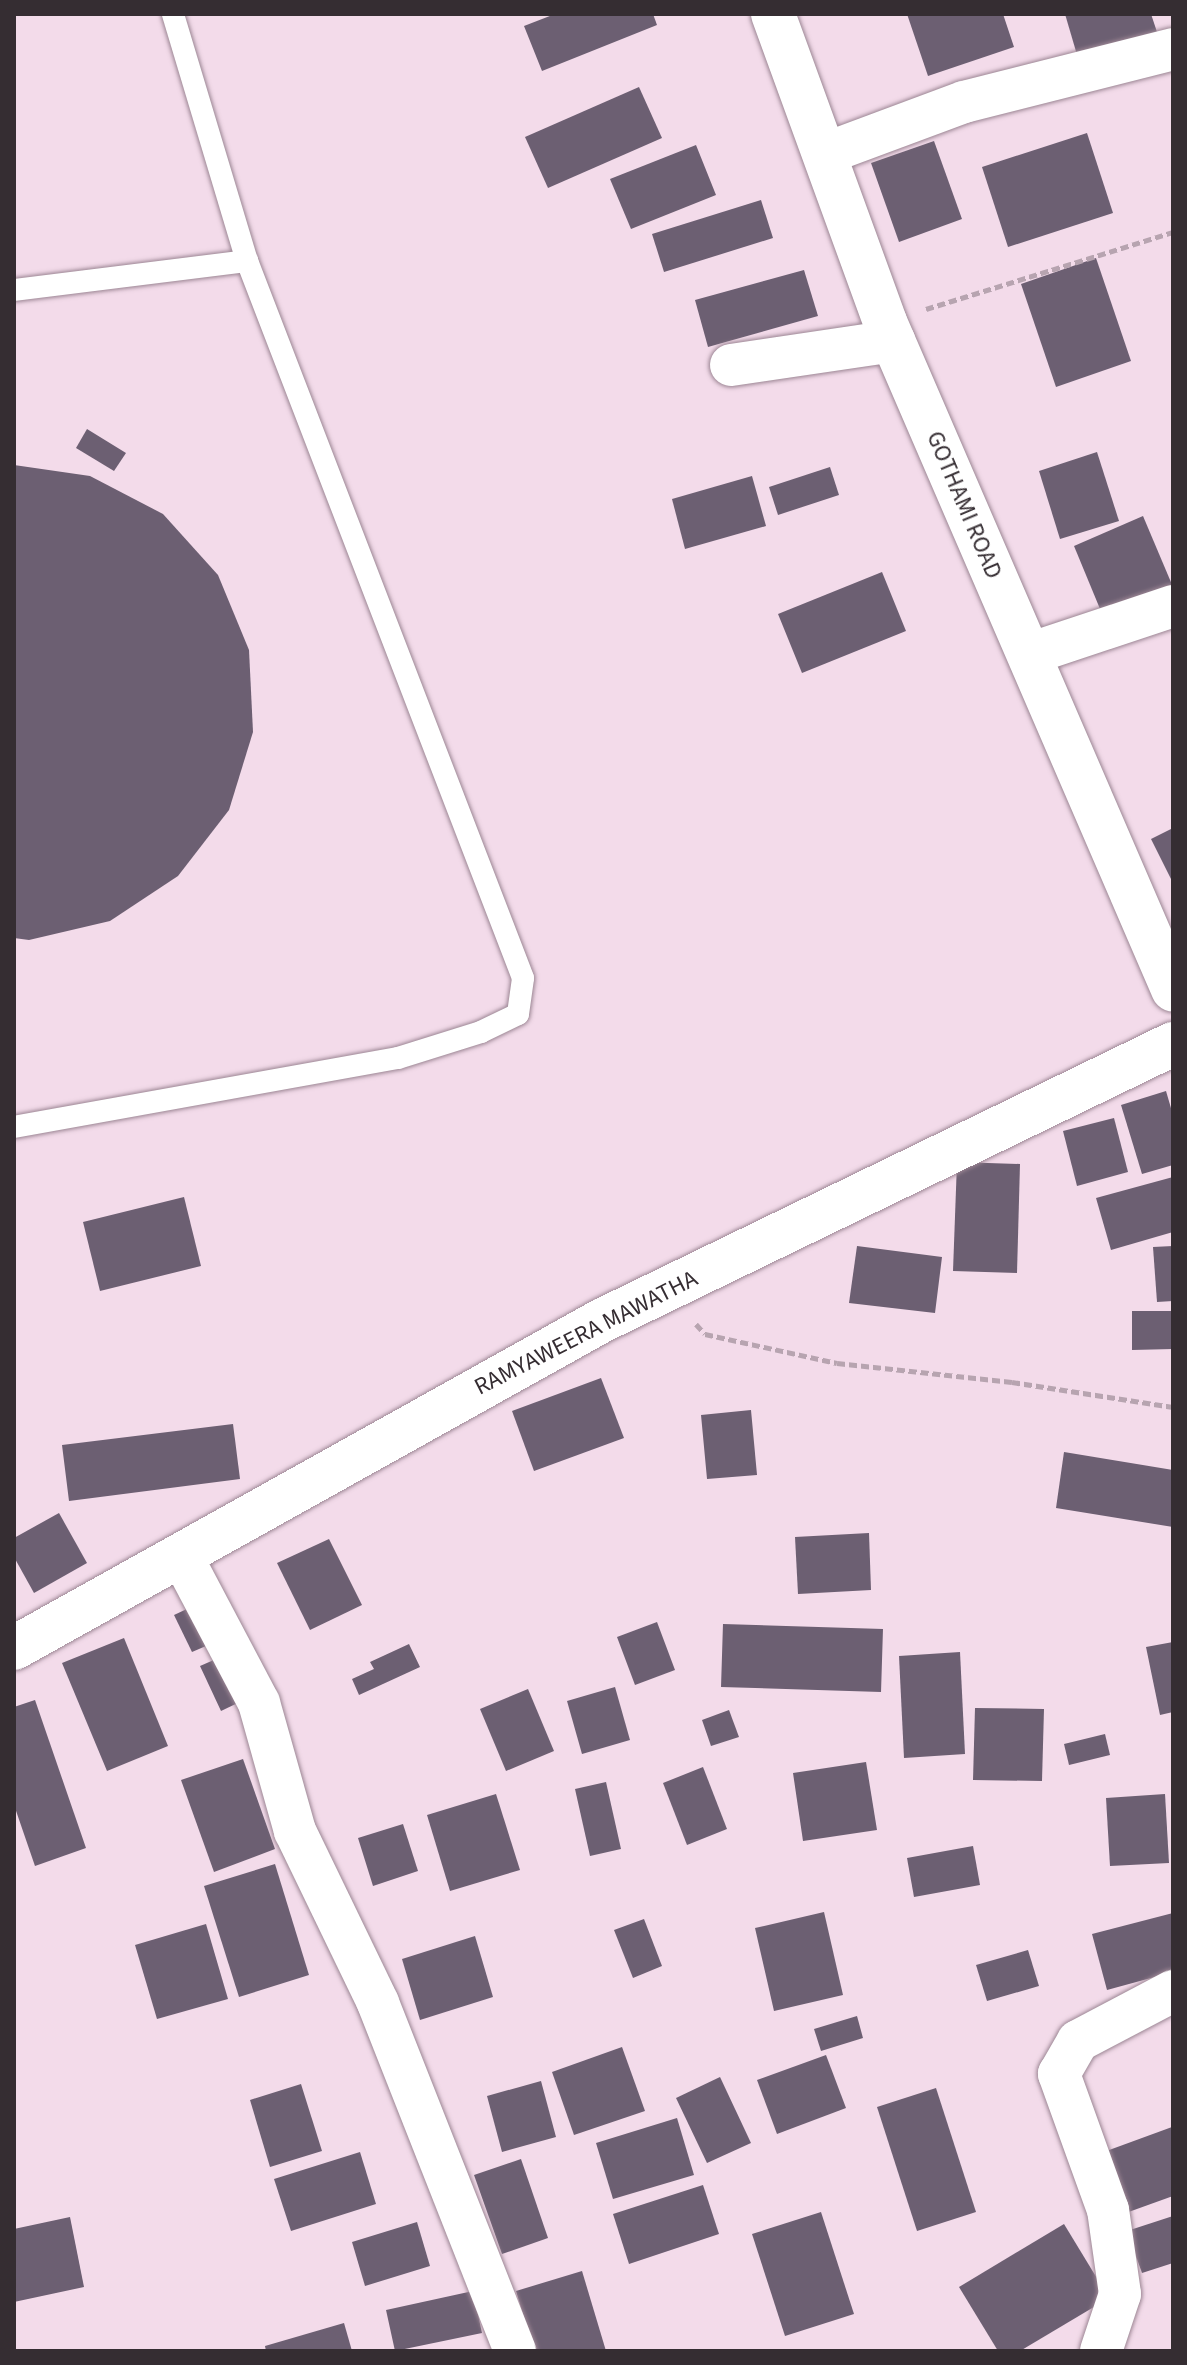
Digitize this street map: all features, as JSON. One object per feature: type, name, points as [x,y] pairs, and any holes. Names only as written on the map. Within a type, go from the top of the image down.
[{"type":"street","name":"GOTHAMI ROAD","points":[[773,14],[889,331],[1173,989]]},
{"type":"street","points":[[824,154],[964,102],[1173,49]]},
{"type":"street","points":[[731,365],[889,331]]},
{"type":"street","points":[[1029,654],[1173,606]]},
{"type":"street","name":"RAMYAWEERA MAWATHA","points":[[14,1648],[437,1408],[601,1321],[1173,1044]]},
{"type":"street","points":[[181,1555],[259,1703],[295,1831],[378,2003],[515,2351]]},
{"type":"street","points":[[1101,2351],[1120,2294],[1108,2210],[1059,2074],[1078,2041],[1173,1991]]},
{"type":"lane","points":[[14,1127],[398,1058],[481,1032],[518,1014],[523,978],[247,261],[173,14]]},
{"type":"lane","points":[[14,290],[247,261]]},
{"type":"path","points":[[889,331],[1173,232]]},
{"type":"path","points":[[666,1292],[705,1334],[749,1344],[837,1363],[1012,1382],[1173,1407]]},
{"type":"building","points":[[555,14],[653,14],[657,25],[542,71],[524,26]]},
{"type":"building","points":[[907,14],[1003,14],[1014,47],[928,76]]},
{"type":"building","points":[[1065,14],[1151,14],[1160,41],[1080,65]]},
{"type":"building","points":[[639,87],[662,138],[548,188],[525,137]]},
{"type":"building","points":[[1087,133],[1113,213],[1008,247],[982,167]]},
{"type":"building","points":[[934,141],[962,219],[899,242],[871,163]]},
{"type":"building","points":[[696,145],[716,195],[631,229],[610,179]]},
{"type":"building","points":[[761,200],[773,238],[664,272],[652,234]]},
{"type":"building","points":[[1096,258],[1131,361],[1056,387],[1021,284]]},
{"type":"building","points":[[804,270],[818,316],[708,347],[695,300]]},
{"type":"building","points":[[87,429],[126,453],[114,471],[76,448]]},
{"type":"building","points":[[1097,452],[1119,521],[1060,539],[1039,471]]},
{"type":"building","points":[[14,465],[90,476],[163,514],[218,575],[249,650],[253,732],[229,810],[178,876],[110,921],[29,940],[14,938]]},
{"type":"building","points":[[830,467],[839,495],[778,515],[769,487]]},
{"type":"building","points":[[752,476],[766,526],[685,549],[672,499]]},
{"type":"building","points":[[1143,516],[1173,587],[1105,621],[1074,546]]},
{"type":"building","points":[[882,572],[906,631],[802,673],[778,614]]},
{"type":"building","points":[[1173,828],[1173,883],[1151,839]]},
{"type":"building","points":[[1166,1091],[1173,1115],[1173,1165],[1142,1174],[1121,1105]]},
{"type":"building","points":[[1114,1118],[1128,1172],[1077,1186],[1063,1131]]},
{"type":"building","points":[[957,1162],[1020,1164],[1017,1273],[953,1271]]},
{"type":"building","points":[[1173,1177],[1173,1232],[1111,1250],[1096,1198]]},
{"type":"building","points":[[184,1197],[201,1266],[100,1291],[83,1222]]},
{"type":"building","points":[[857,1246],[942,1257],[935,1313],[849,1303]]},
{"type":"building","points":[[1173,1246],[1173,1301],[1157,1302],[1153,1247]]},
{"type":"building","points":[[1132,1311],[1173,1311],[1173,1349],[1132,1350]]},
{"type":"building","points":[[601,1378],[624,1438],[534,1471],[512,1411]]},
{"type":"building","points":[[751,1410],[757,1475],[707,1479],[701,1415]]},
{"type":"building","points":[[233,1424],[240,1479],[69,1501],[62,1445]]},
{"type":"building","points":[[1064,1452],[1173,1470],[1173,1527],[1056,1508]]},
{"type":"building","points":[[59,1513],[87,1563],[34,1593],[14,1557],[14,1538]]},
{"type":"building","points":[[869,1533],[871,1590],[798,1594],[795,1537]]},
{"type":"building","points":[[329,1539],[362,1605],[310,1630],[277,1563]]},
{"type":"building","points":[[189,1608],[206,1646],[192,1652],[174,1615]]},
{"type":"building","points":[[657,1622],[675,1670],[635,1685],[617,1637]]},
{"type":"building","points":[[723,1624],[883,1629],[881,1692],[721,1687]]},
{"type":"building","points":[[124,1638],[168,1746],[107,1771],[62,1663]]},
{"type":"building","points":[[1173,1642],[1173,1712],[1160,1715],[1146,1647]]},
{"type":"building","points":[[409,1644],[420,1667],[359,1695],[352,1679],[374,1669],[370,1662]]},
{"type":"building","points":[[960,1652],[965,1754],[904,1758],[899,1656]]},
{"type":"building","points":[[223,1656],[244,1700],[221,1711],[200,1666]]},
{"type":"building","points":[[615,1687],[630,1740],[582,1754],[567,1701]]},
{"type":"building","points":[[528,1689],[554,1751],[506,1771],[480,1709]]},
{"type":"building","points":[[35,1700],[86,1848],[35,1866],[14,1805],[14,1707]]},
{"type":"building","points":[[975,1708],[1044,1709],[1042,1781],[973,1780]]},
{"type":"building","points":[[729,1710],[739,1737],[711,1746],[702,1720]]},
{"type":"building","points":[[1105,1734],[1110,1755],[1069,1765],[1064,1744]]},
{"type":"building","points":[[243,1759],[275,1849],[214,1872],[181,1780]]},
{"type":"building","points":[[866,1762],[877,1830],[803,1841],[793,1773]]},
{"type":"building","points":[[703,1767],[727,1829],[687,1845],[663,1783]]},
{"type":"building","points":[[606,1782],[621,1849],[590,1856],[575,1789]]},
{"type":"building","points":[[496,1794],[520,1870],[450,1891],[427,1815]]},
{"type":"building","points":[[1165,1794],[1169,1863],[1110,1866],[1106,1798]]},
{"type":"building","points":[[403,1824],[418,1871],[373,1886],[358,1838]]},
{"type":"building","points":[[973,1846],[980,1885],[914,1897],[907,1858]]},
{"type":"building","points":[[275,1864],[309,1975],[239,1997],[204,1886]]},
{"type":"building","points":[[824,1912],[843,1995],[774,2011],[755,1928]]},
{"type":"building","points":[[1173,1913],[1173,1972],[1107,1990],[1092,1934]]},
{"type":"building","points":[[644,1919],[662,1966],[633,1978],[614,1930]]},
{"type":"building","points":[[206,1924],[228,1999],[157,2019],[135,1945]]},
{"type":"building","points":[[475,1936],[493,1997],[420,2020],[402,1959]]},
{"type":"building","points":[[1028,1950],[1039,1986],[987,2001],[976,1965]]},
{"type":"building","points":[[857,2016],[863,2038],[821,2051],[814,2029]]},
{"type":"building","points":[[622,2047],[645,2111],[574,2135],[552,2072]]},
{"type":"building","points":[[826,2055],[846,2108],[777,2134],[757,2080]]},
{"type":"building","points":[[720,2077],[751,2143],[707,2163],[676,2098]]},
{"type":"building","points":[[541,2081],[556,2137],[502,2152],[487,2096]]},
{"type":"building","points":[[301,2084],[322,2151],[270,2167],[250,2100]]},
{"type":"building","points":[[936,2088],[976,2212],[917,2231],[877,2107]]},
{"type":"building","points":[[677,2118],[694,2175],[613,2199],[596,2143]]},
{"type":"building","points":[[1172,2127],[1173,2196],[1123,2214],[1101,2153]]},
{"type":"building","points":[[360,2152],[376,2204],[291,2231],[274,2179]]},
{"type":"building","points":[[521,2159],[548,2238],[502,2254],[474,2175]]},
{"type":"building","points":[[703,2185],[719,2234],[629,2264],[613,2214]]},
{"type":"building","points":[[821,2212],[854,2314],[785,2336],[752,2234]]},
{"type":"building","points":[[1173,2216],[1173,2263],[1142,2273],[1127,2231]]},
{"type":"building","points":[[70,2217],[84,2287],[14,2302],[14,2229]]},
{"type":"building","points":[[417,2222],[430,2266],[365,2286],[352,2242]]},
{"type":"building","points":[[1064,2224],[1109,2298],[1020,2351],[998,2351],[959,2287]]},
{"type":"building","points":[[582,2271],[606,2351],[534,2351],[516,2291]]},
{"type":"building","points":[[473,2291],[482,2333],[395,2351],[386,2310]]},
{"type":"building","points":[[344,2323],[352,2351],[266,2351],[265,2346]]}]
